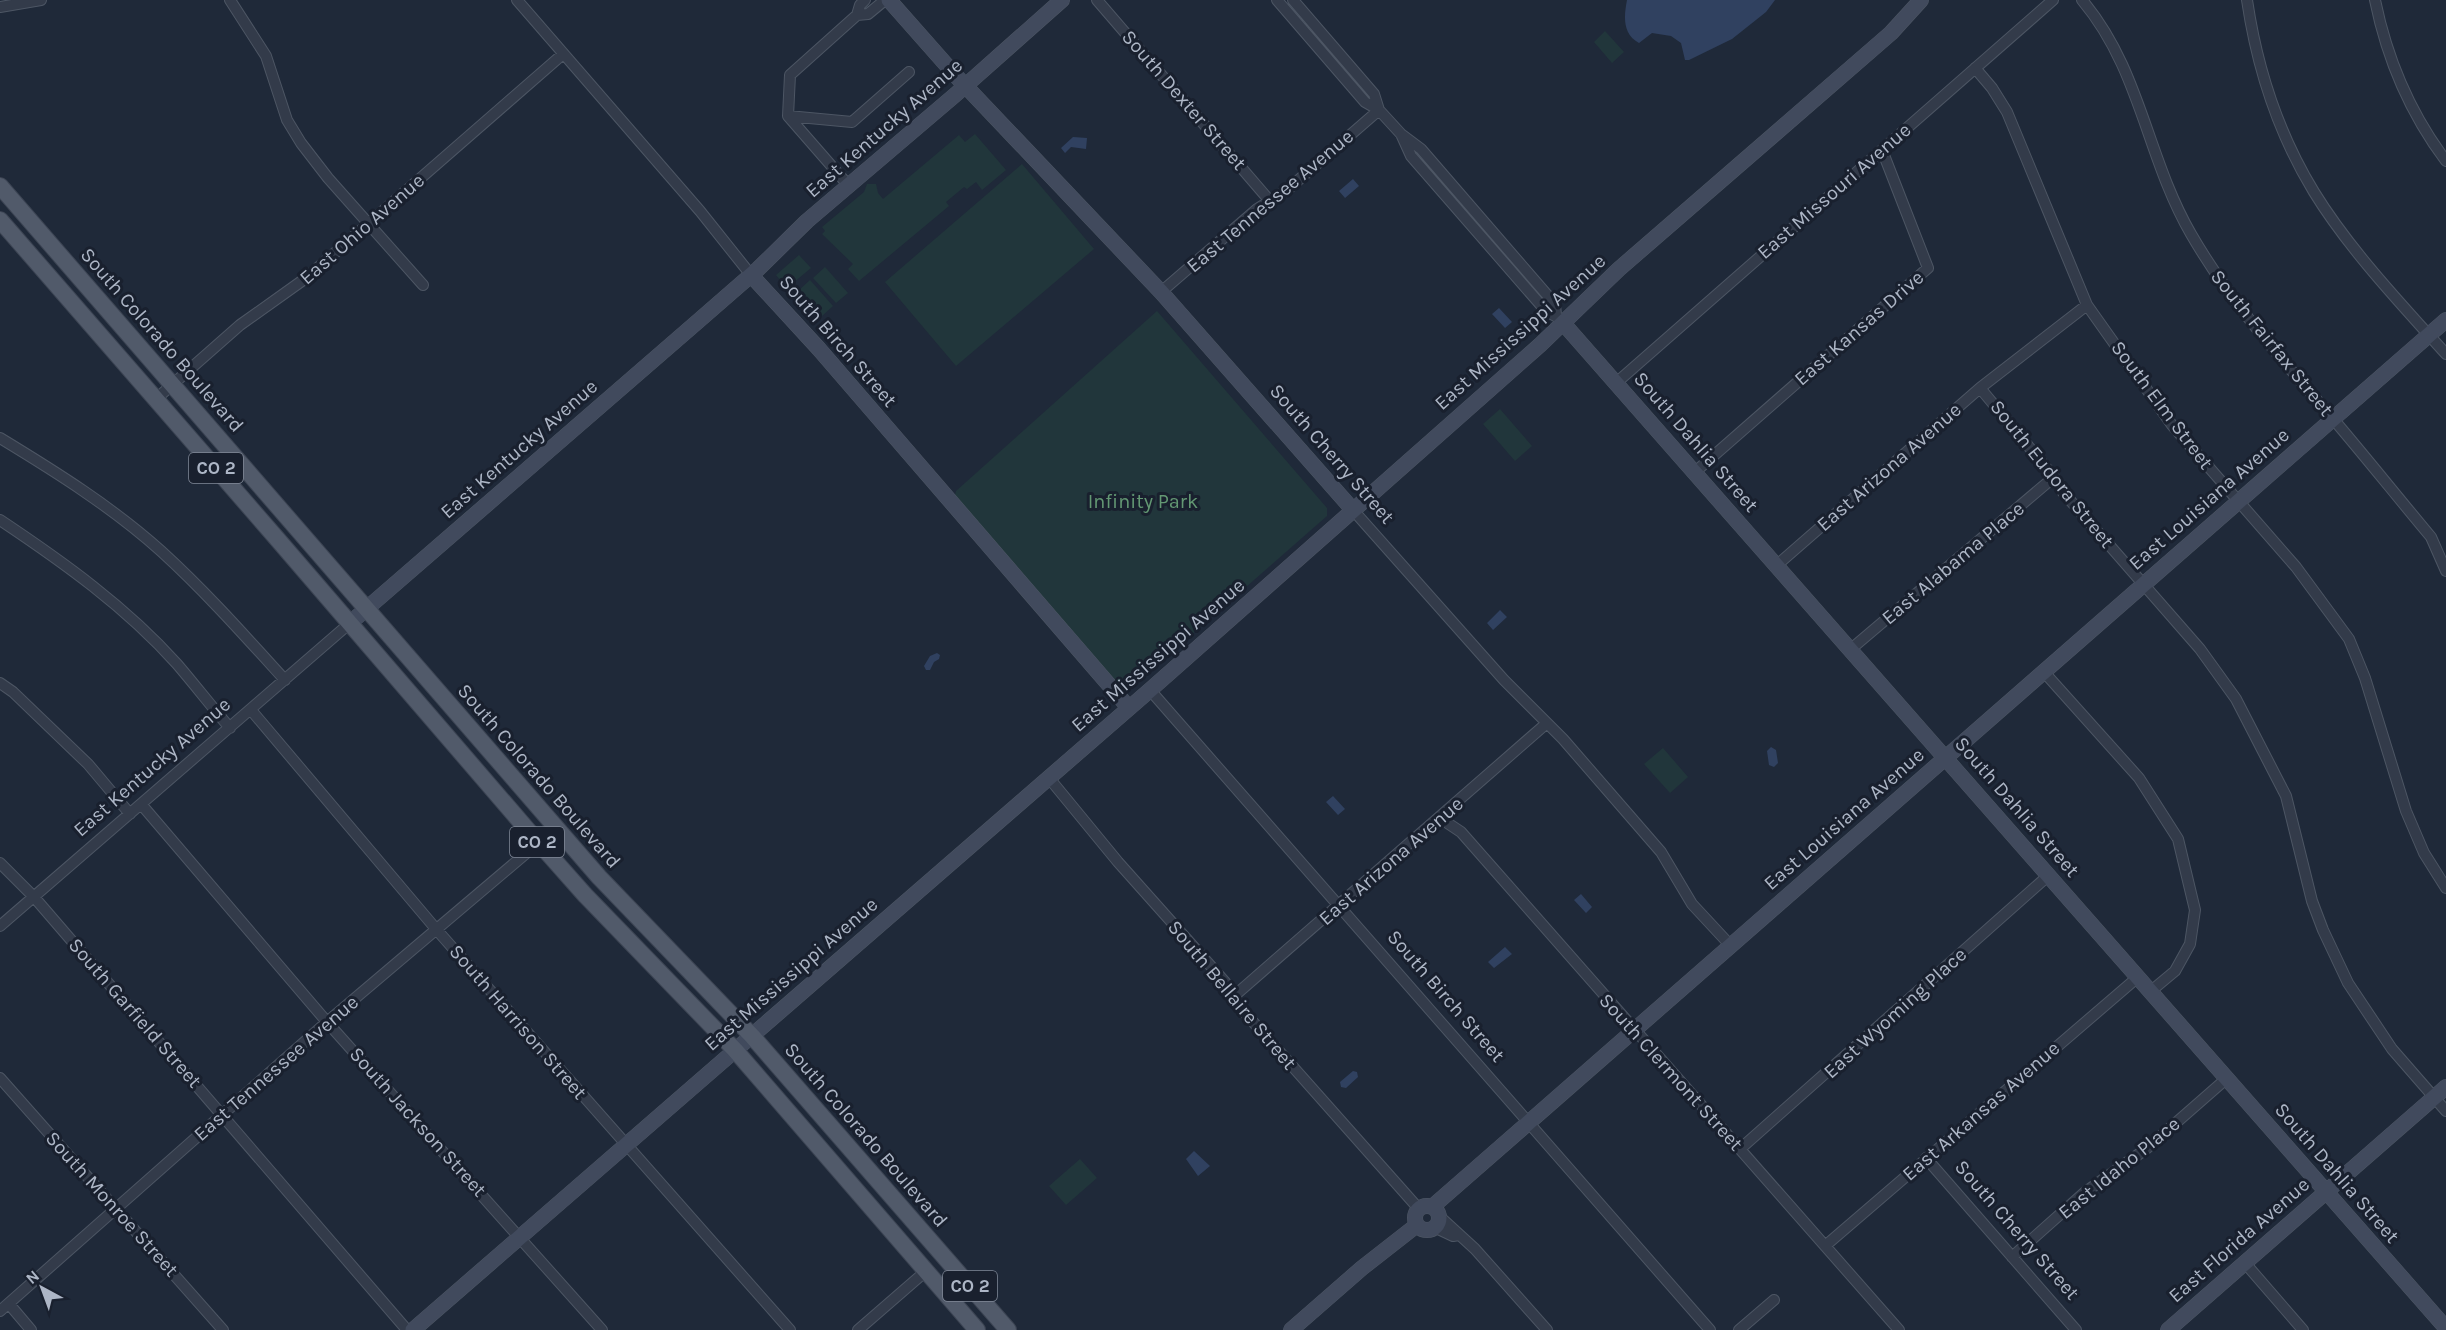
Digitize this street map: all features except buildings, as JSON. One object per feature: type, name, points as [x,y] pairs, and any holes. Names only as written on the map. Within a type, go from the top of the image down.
[{"type":"main road","name":"South Colorado Boulevard","points":[[0,186],[368,608],[598,877],[752,1036],[1008,1330]]},
{"type":"main road","name":"CO 2","points":[[0,220],[538,843],[735,1050],[977,1330]]},
{"type":"street","points":[[0,7],[41,0]]},
{"type":"street","points":[[230,0],[266,56],[284,110],[295,134],[324,173],[423,285]]},
{"type":"street","name":"South Birch Street","points":[[517,0],[700,211],[751,275],[837,370],[1129,708]]},
{"type":"street","points":[[849,186],[788,116],[790,75],[857,15],[860,5],[865,0]]},
{"type":"street","points":[[857,15],[868,14],[887,0]]},
{"type":"street","name":"South Cherry Street","points":[[887,0],[965,86],[1161,292],[1504,680],[1547,723],[1661,852],[1692,904],[1731,946]]},
{"type":"street","name":"East Kentucky Avenue","points":[[0,926],[751,275],[807,221],[1062,0]]},
{"type":"street","name":"South Dexter Street","points":[[1097,0],[1270,201]]},
{"type":"street","name":"South Dahlia Street","points":[[1277,0],[1365,102],[1379,110],[1401,134],[1421,149],[1555,304],[1560,319],[2446,1328]]},
{"type":"street","name":"South Dahlia Street","points":[[1293,0],[1374,94],[1379,110]]},
{"type":"street","name":"East Mississippi Avenue","points":[[412,1330],[1150,690],[1353,510],[1560,319],[1891,33],[1920,0]]},
{"type":"street","name":"East Missouri Avenue","points":[[1616,383],[2053,0]]},
{"type":"street","name":"South Fairfax Street","points":[[2082,0],[2117,49],[2166,182],[2189,231],[2213,272],[2252,324],[2431,537],[2446,571]]},
{"type":"street","points":[[2247,0],[2254,39],[2269,96],[2289,146],[2313,192],[2341,231],[2446,354]]},
{"type":"street","points":[[2376,0],[2386,43],[2403,89],[2422,126],[2446,161]]},
{"type":"street","name":"East Ohio Avenue","points":[[156,399],[240,325],[297,286],[563,54]]},
{"type":"street","name":"South Elm Street","points":[[1975,68],[1992,88],[2007,112],[2087,305],[2172,425],[2296,567],[2349,639],[2365,678],[2406,811],[2424,853],[2446,888]]},
{"type":"street","points":[[788,116],[852,122],[909,72]]},
{"type":"street","name":"East Tennessee Avenue","points":[[1161,292],[1257,209],[1287,190],[1379,110]]},
{"type":"street","name":"East Kansas Drive","points":[[1695,472],[1928,268],[1882,150]]},
{"type":"street","name":"East Arizona Avenue","points":[[1777,565],[1980,388],[2087,305]]},
{"type":"street","name":"East Louisiana Avenue","points":[[1431,1215],[1529,1122],[2446,320]]},
{"type":"street","name":"South Eudora Street","points":[[1980,388],[2054,477],[2062,491],[2200,649],[2236,699],[2286,796],[2306,882],[2334,956],[2375,1026],[2446,1112]]},
{"type":"street","points":[[0,438],[78,487],[135,529],[210,598],[285,680]]},
{"type":"street","name":"East Alabama Place","points":[[1851,649],[2054,477]]},
{"type":"street","points":[[0,520],[61,562],[116,605],[176,663],[230,728]]},
{"type":"street","points":[[2044,672],[2139,778],[2178,839],[2194,910],[2190,944],[2175,971],[2151,991]]},
{"type":"street","points":[[0,683],[13,692],[88,764],[130,814]]},
{"type":"street","name":"South Birch Street","points":[[1150,690],[1710,1330]]},
{"type":"street","name":"South Harrison Street","points":[[250,710],[436,929],[625,1146],[790,1330]]},
{"type":"street","name":"East Arizona Avenue","points":[[1233,997],[1547,723]]},
{"type":"street","name":"South Bellaire Street","points":[[1049,778],[1118,862],[1225,982],[1233,997],[1431,1215]]},
{"type":"street","name":"South Jackson Street","points":[[141,804],[327,1022],[521,1236],[602,1330]]},
{"type":"street","name":"South Clermont Street","points":[[1440,818],[1461,832],[1899,1330]]},
{"type":"street","name":"East Tennessee Avenue","points":[[4,1308],[327,1022],[556,828]]},
{"type":"street","name":"South Garfield Street","points":[[0,863],[34,897],[407,1330]]},
{"type":"street","name":"East Wyoming Place","points":[[1740,1149],[2049,876]]},
{"type":"street","name":"East Arkansas Avenue","points":[[1825,1246],[2138,977]]},
{"type":"street","name":"South Monroe Street","points":[[0,1078],[224,1330]]},
{"type":"street","name":"East Idaho Place","points":[[2012,1257],[2084,1193],[2146,1149],[2226,1079]]},
{"type":"street","name":"East Florida Avenue","points":[[2168,1330],[2446,1087]]},
{"type":"street","name":"South Cherry Street","points":[[1926,1158],[2076,1330]]},
{"type":"street","points":[[1291,1330],[1362,1268],[1417,1226],[1415,1215],[1431,1215],[1453,1236],[1460,1235],[1481,1255],[1547,1330]]},
{"type":"street","points":[[2245,1263],[2302,1330]]},
{"type":"street","points":[[858,1330],[926,1271]]},
{"type":"street","points":[[1739,1330],[1774,1299]]},
{"type":"street","points":[[4,1308],[31,1330]]},
{"type":"green space","points":[[1605,31],[1624,52],[1612,63],[1594,42]]},
{"type":"green space","points":[[975,134],[1006,170],[982,190],[976,182],[967,189],[964,187],[946,202],[949,206],[859,281],[848,269],[853,264],[822,234],[825,231],[822,227],[864,192],[867,184],[876,184],[878,193],[883,199],[959,135],[965,142]]},
{"type":"green space","points":[[1022,164],[1094,249],[956,366],[885,282]]},
{"type":"green space","points":[[799,255],[811,268],[787,288],[776,275]]},
{"type":"green space","points":[[825,267],[848,293],[836,303],[813,278]]},
{"type":"green space","points":[[810,280],[833,306],[821,317],[798,291]]},
{"type":"green space","name":"Infinity Park","points":[[1157,311],[1327,508],[1327,516],[1133,686],[1126,688],[1120,686],[955,495],[956,491]]},
{"type":"green space","points":[[1500,409],[1532,446],[1515,461],[1483,424]]},
{"type":"green space","points":[[1663,748],[1688,777],[1670,793],[1644,764]]},
{"type":"green space","points":[[1080,1159],[1097,1178],[1066,1205],[1049,1186]]},
{"type":"water","points":[[1627,0],[1775,0],[1766,12],[1732,39],[1685,60],[1681,43],[1671,36],[1652,33],[1639,43],[1633,39],[1626,24]]},
{"type":"water","points":[[1073,137],[1087,138],[1086,149],[1071,147],[1065,153],[1061,148]]},
{"type":"water","points":[[1353,179],[1359,186],[1345,198],[1339,191]]},
{"type":"water","points":[[1499,308],[1512,322],[1505,328],[1492,314]]},
{"type":"water","points":[[1500,610],[1507,617],[1493,630],[1487,623]]},
{"type":"water","points":[[937,653],[940,655],[939,659],[934,662],[930,670],[926,670],[924,666],[930,656]]},
{"type":"water","points":[[1771,747],[1776,750],[1778,763],[1774,767],[1769,765],[1767,751]]},
{"type":"water","points":[[1333,796],[1345,809],[1338,815],[1326,802]]},
{"type":"water","points":[[1581,894],[1592,907],[1586,913],[1574,900]]},
{"type":"water","points":[[1505,947],[1512,954],[1494,968],[1488,962]]},
{"type":"water","points":[[1353,1071],[1357,1072],[1358,1077],[1346,1088],[1341,1087],[1340,1082]]},
{"type":"water","points":[[1194,1151],[1210,1166],[1198,1176],[1186,1159]]}]
